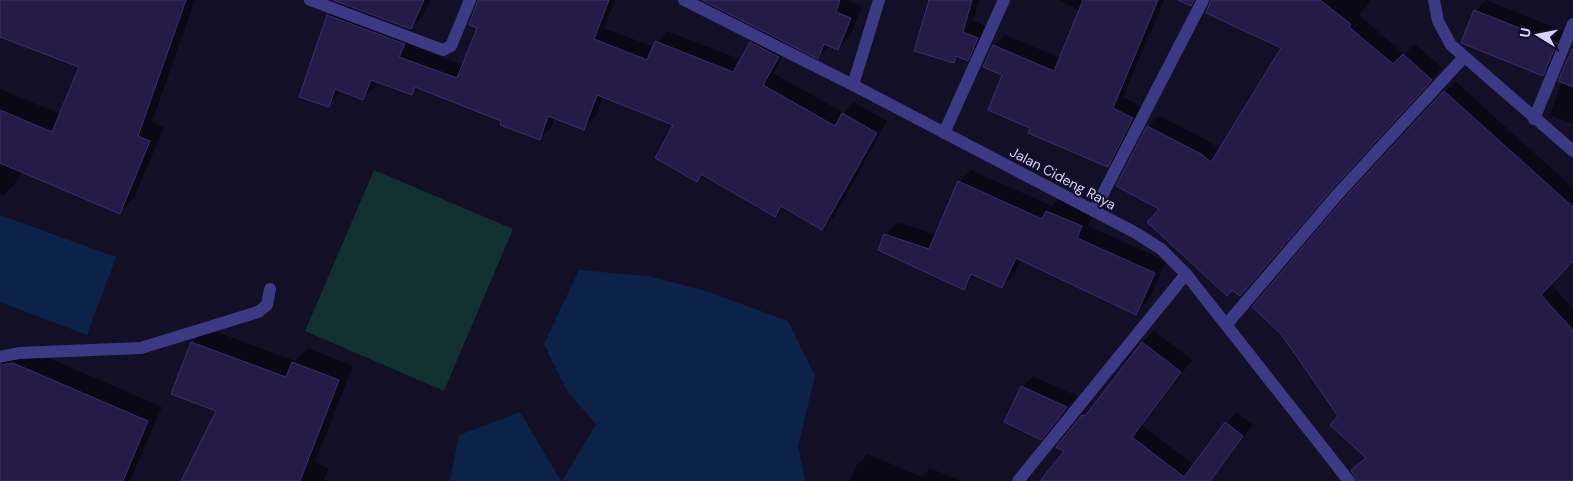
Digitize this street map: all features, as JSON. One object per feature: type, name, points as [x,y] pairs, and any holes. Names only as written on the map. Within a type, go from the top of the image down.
[{"type":"street","points":[[310,0],[443,50],[451,46],[470,0]]},
{"type":"street","name":"Jalan Cideng Raya","points":[[684,0],[853,85],[1094,211],[1161,249],[1186,274],[1350,481]]},
{"type":"street","points":[[853,85],[879,0]]},
{"type":"street","points":[[944,133],[1004,0]]},
{"type":"street","points":[[1094,211],[1203,0]]},
{"type":"street","points":[[1434,0],[1438,21],[1451,45],[1573,151]]},
{"type":"street","points":[[1534,119],[1573,24]]},
{"type":"street","points":[[1226,325],[1337,195],[1464,57]]},
{"type":"street","points":[[1018,481],[1186,274]]},
{"type":"street","points":[[0,357],[19,353],[141,348],[258,312],[267,305],[270,289]]},
{"type":"green space","points":[[374,170],[513,229],[444,391],[305,331]]},
{"type":"water","points":[[0,215],[116,257],[87,335],[0,302]]},
{"type":"water","points":[[579,270],[648,276],[703,290],[788,321],[815,376],[798,446],[805,481],[562,481],[596,424],[567,391],[544,344]]},
{"type":"water","points":[[520,412],[561,481],[450,481],[459,435]]},
{"type":"building","points":[[0,0],[186,0],[138,136],[150,141],[120,214],[0,163],[0,110],[52,132],[79,67],[0,37]]},
{"type":"building","points":[[333,0],[424,0],[411,29]]},
{"type":"building","points":[[478,0],[609,0],[594,39],[647,60],[655,41],[733,72],[750,42],[779,57],[763,85],[835,126],[842,113],[877,133],[822,230],[781,206],[775,217],[701,174],[697,182],[655,158],[673,125],[597,95],[584,130],[548,116],[540,140],[500,125],[501,121],[415,87],[412,95],[371,80],[363,100],[335,89],[329,107],[299,97],[327,15],[405,44],[399,57],[457,78],[477,28],[469,25]]},
{"type":"building","points":[[702,0],[840,0],[836,12],[851,18],[838,50],[824,44],[818,59]]},
{"type":"building","points":[[929,0],[972,0],[963,32],[978,38],[968,61],[956,56],[954,63],[914,51]]},
{"type":"building","points":[[1083,0],[1158,0],[1113,108],[1133,118],[1108,167],[1028,133],[1030,128],[988,110],[1002,75],[983,67],[993,45],[1054,71]]},
{"type":"building","points":[[1178,0],[1194,0],[1191,6]]},
{"type":"building","points":[[1211,0],[1320,0],[1351,24],[1349,27],[1393,64],[1403,54],[1432,80],[1331,190],[1240,296],[1232,290],[1227,296],[1147,222],[1159,209],[1116,186],[1147,126],[1201,154],[1211,162],[1281,48],[1206,13]]},
{"type":"building","points":[[1474,10],[1557,43],[1543,76],[1461,43]]},
{"type":"building","points":[[1573,49],[1573,87],[1558,81]]},
{"type":"building","points":[[1444,91],[1573,207],[1573,261],[1541,295],[1573,330],[1573,481],[1357,481],[1351,470],[1366,458],[1330,425],[1338,416],[1281,334],[1252,307],[1343,200]]},
{"type":"building","points":[[958,181],[1042,219],[1046,211],[1082,226],[1077,238],[1155,273],[1136,315],[1016,258],[1002,288],[971,274],[964,290],[878,250],[884,234],[929,249]]},
{"type":"building","points":[[191,342],[286,377],[292,362],[339,380],[300,481],[181,481],[216,411],[171,394]]},
{"type":"building","points":[[1142,342],[1181,372],[1132,437],[1184,477],[1225,422],[1243,436],[1210,481],[1040,481],[1064,451],[1056,447],[1082,415],[1085,416]]},
{"type":"building","points":[[13,363],[148,421],[123,481],[0,481],[0,365]]},
{"type":"building","points":[[1021,386],[1067,407],[1041,440],[1004,422]]}]
